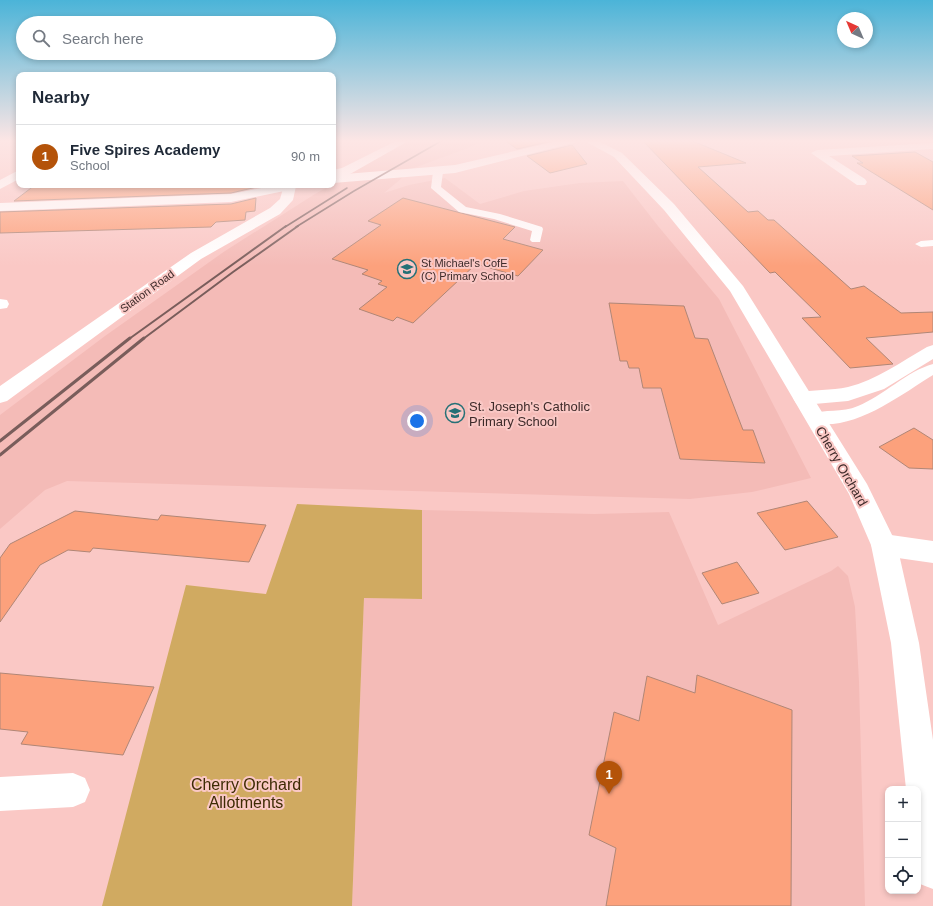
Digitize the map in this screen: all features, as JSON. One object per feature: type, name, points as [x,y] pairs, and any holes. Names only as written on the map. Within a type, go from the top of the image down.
[{"type":"street","name":"Cherry Orchard","points":[[645,182],[669,207],[737,289],[859,490],[884,545],[905,643],[933,871]]},
{"type":"street","points":[[0,207],[231,198],[278,188]]},
{"type":"street","name":"Station Road","points":[[0,396],[196,256],[275,211],[286,200],[291,188]]},
{"type":"street","points":[[802,398],[848,394],[877,384],[933,351]]},
{"type":"street","points":[[884,545],[933,552]]},
{"type":"street","points":[[0,794],[73,790]]},
{"type":"lane","points":[[437,182],[436,188],[463,210],[496,216],[538,229],[536,240]]},
{"type":"lane","points":[[921,244],[933,243]]},
{"type":"lane","points":[[815,418],[841,418],[864,410],[933,369]]},
{"type":"shaded area","name":"St. Joseph's Catholic Primary School","points":[[336,182],[397,182],[384,193],[423,182],[451,182],[480,204],[524,191],[580,183],[624,182],[658,226],[719,299],[811,478],[752,492],[690,499],[67,481],[45,490],[0,529],[0,415],[105,336],[225,251],[326,188],[336,188]]},
{"type":"shaded area","points":[[422,510],[594,514],[669,512],[718,625],[831,571],[838,566],[848,576],[855,607],[859,682],[865,906],[352,906],[364,598],[421,599]]},
{"type":"green space","name":"Cherry Orchard Allotments","points":[[297,504],[422,510],[422,599],[364,598],[352,906],[102,906],[186,585],[266,594]]},
{"type":"building","points":[[683,182],[715,182],[748,212],[758,211],[768,220],[774,220],[851,289],[864,286],[901,313],[933,312],[933,332],[866,338],[893,364],[850,368],[802,318],[821,317],[775,272],[770,273]]},
{"type":"building","points":[[888,182],[933,182],[933,210]]},
{"type":"building","points":[[31,188],[253,188],[231,193],[14,201]]},
{"type":"building","points":[[256,198],[255,211],[246,212],[245,220],[216,222],[211,227],[0,233],[0,212],[231,204]]},
{"type":"building","points":[[403,198],[515,227],[503,239],[543,250],[518,276],[476,264],[413,323],[397,317],[393,321],[359,309],[387,287],[378,284],[382,281],[362,274],[368,270],[332,259],[381,225],[368,221]]},
{"type":"building","points":[[609,303],[684,306],[695,338],[708,339],[743,430],[753,430],[765,463],[680,459],[661,388],[643,388],[639,368],[629,368],[627,361],[620,361]]},
{"type":"building","points":[[914,428],[933,440],[933,469],[909,468],[879,447]]},
{"type":"building","points":[[807,501],[838,537],[785,550],[757,513]]},
{"type":"building","points":[[75,511],[158,520],[161,515],[266,525],[249,562],[93,548],[90,552],[68,550],[40,565],[0,622],[0,558],[10,544]]},
{"type":"building","points":[[737,562],[759,593],[722,604],[702,573]]},
{"type":"building","points":[[0,673],[154,687],[123,755],[21,744],[28,732],[0,729]]},
{"type":"building","points":[[697,675],[792,710],[791,906],[606,906],[616,848],[589,835],[614,712],[639,721],[647,676],[695,693]]},
{"type":"railway","points":[[296,227],[369,182]]},
{"type":"railway","points":[[285,227],[347,188]]},
{"type":"railway","points":[[129,339],[286,226]]},
{"type":"railway","points":[[143,339],[298,226]]},
{"type":"railway","points":[[0,441],[130,338]]},
{"type":"railway","points":[[0,455],[144,338]]},
{"type":"place","name":"St Michael's CofE (C) Primary School","points":[[407,269]]},
{"type":"place","name":"St. Joseph's Catholic Primary School","points":[[455,413]]},
{"type":"place","name":"Five Spires Academy","points":[[609,794]]}]
